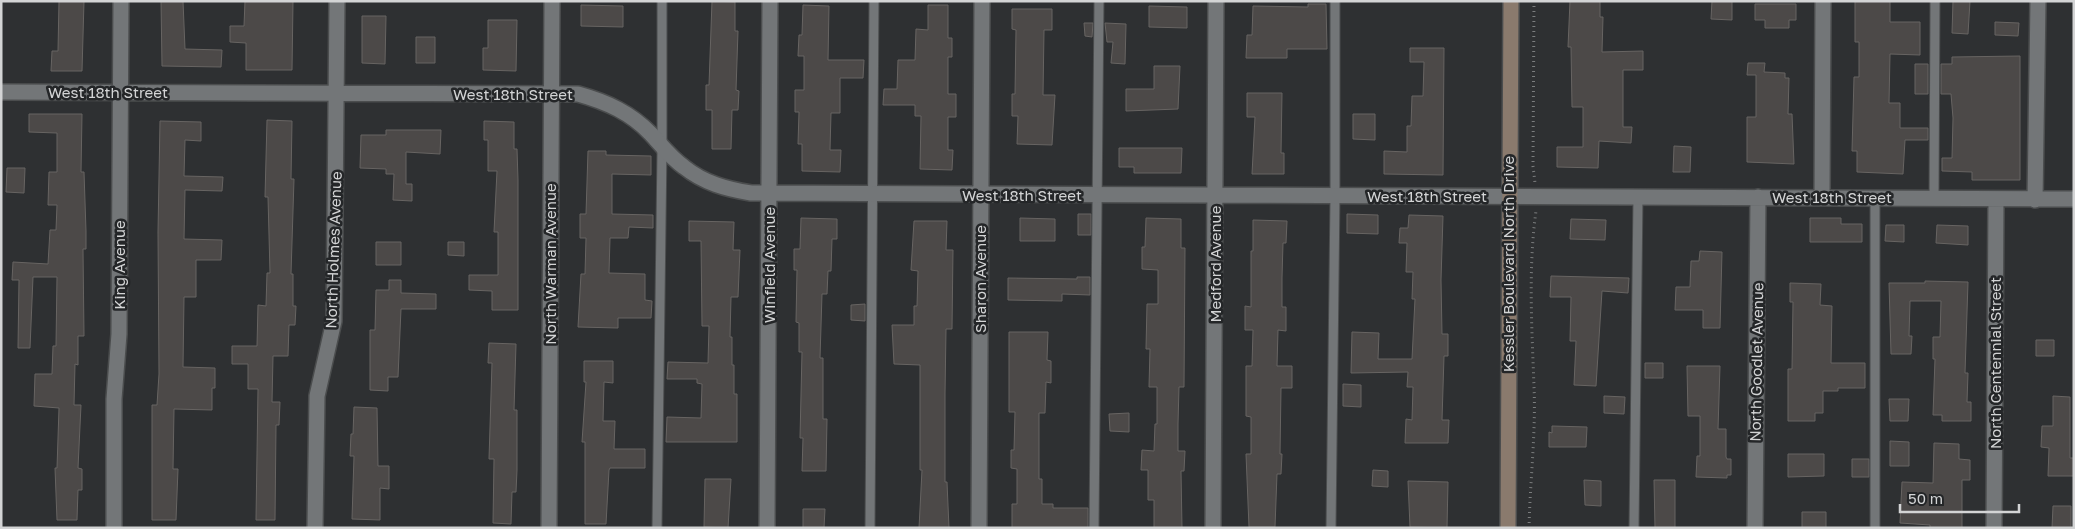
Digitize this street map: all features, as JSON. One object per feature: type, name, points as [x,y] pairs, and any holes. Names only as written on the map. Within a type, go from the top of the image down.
[{"type":"main road","name":"Kessler Boulevard North Drive","points":[[1508,528],[1508,196],[1511,1]]},
{"type":"street","name":"King Avenue","points":[[114,528],[114,398],[119,334],[121,1]]},
{"type":"street","name":"North Holmes Avenue","points":[[315,528],[317,396],[334,321],[337,1]]},
{"type":"street","name":"North Warman Avenue","points":[[549,528],[552,1]]},
{"type":"street","name":"Winfield Avenue","points":[[768,528],[770,1]]},
{"type":"street","name":"Sharon Avenue","points":[[979,528],[982,1]]},
{"type":"street","name":"Medford Avenue","points":[[1214,528],[1216,1]]},
{"type":"street","points":[[1822,197],[1823,1]]},
{"type":"street","points":[[2035,200],[2038,1]]},
{"type":"street","name":"West 18th Street","points":[[1,92],[551,94],[564,92],[578,94],[613,105],[632,116],[684,168],[709,182],[737,191],[769,193],[2074,199]]},
{"type":"street","name":"North Goodlet Avenue","points":[[1755,528],[1758,197]]},
{"type":"street","name":"North Centennial Street","points":[[1994,528],[1996,199]]},
{"type":"lane","points":[[657,528],[662,1]]},
{"type":"lane","points":[[870,528],[874,1]]},
{"type":"lane","points":[[1094,528],[1099,1]]},
{"type":"lane","points":[[1331,528],[1336,196],[1335,1]]},
{"type":"lane","points":[[1934,198],[1935,1]]},
{"type":"lane","points":[[1634,528],[1638,197]]},
{"type":"lane","points":[[1875,198],[1875,528]]},
{"type":"path","points":[[1530,528],[1534,416],[1531,348],[1532,239],[1538,196],[1533,166],[1534,1]]},
{"type":"building","points":[[59,1],[84,1],[82,71],[51,71],[52,51],[58,51]]},
{"type":"building","points":[[161,1],[183,1],[185,49],[222,50],[221,67],[162,66]]},
{"type":"building","points":[[245,1],[293,1],[292,70],[246,70],[246,43],[230,42],[230,26],[244,26]]},
{"type":"building","points":[[712,1],[735,2],[735,31],[738,31],[736,90],[739,91],[738,110],[732,110],[731,149],[712,149],[712,110],[706,110],[706,85],[709,85]]},
{"type":"building","points":[[1570,1],[1600,1],[1600,17],[1603,17],[1602,52],[1643,51],[1643,70],[1623,70],[1623,127],[1632,127],[1631,143],[1599,141],[1598,168],[1557,167],[1557,147],[1583,147],[1583,107],[1572,107],[1571,47],[1568,47]]},
{"type":"building","points":[[1712,1],[1732,1],[1732,20],[1711,19]]},
{"type":"building","points":[[1855,1],[1890,1],[1890,22],[1920,22],[1920,55],[1890,54],[1889,103],[1900,103],[1900,128],[1928,128],[1928,140],[1905,140],[1903,174],[1857,172],[1857,151],[1852,151],[1854,77],[1859,77],[1859,42],[1855,42]]},
{"type":"building","points":[[1953,1],[1970,1],[1968,34],[1952,33]]},
{"type":"building","points":[[1308,4],[1326,4],[1327,49],[1287,49],[1287,58],[1246,58],[1247,35],[1252,35],[1253,6],[1308,7]]},
{"type":"building","points":[[1755,4],[1796,4],[1796,20],[1789,20],[1789,28],[1765,28],[1765,20],[1755,20]]},
{"type":"building","points":[[581,5],[623,6],[623,27],[581,26]]},
{"type":"building","points":[[803,5],[829,6],[828,60],[864,60],[863,78],[840,78],[840,113],[831,113],[830,150],[841,150],[840,172],[802,171],[802,144],[798,144],[799,112],[795,112],[795,90],[804,90],[804,56],[798,56],[799,35],[802,35]]},
{"type":"building","points":[[928,5],[948,5],[948,38],[952,38],[952,57],[948,57],[948,94],[956,94],[956,117],[948,117],[948,150],[953,150],[952,170],[920,169],[921,116],[915,116],[915,105],[883,105],[884,89],[897,89],[898,60],[915,60],[916,29],[928,30]]},
{"type":"building","points":[[1149,6],[1187,7],[1187,28],[1149,27]]},
{"type":"building","points":[[1012,9],[1052,9],[1052,30],[1044,30],[1043,95],[1055,95],[1052,145],[1017,144],[1018,116],[1012,116],[1012,94],[1015,94],[1016,30],[1012,29]]},
{"type":"building","points":[[362,16],[386,16],[385,64],[362,63]]},
{"type":"building","points":[[488,20],[517,20],[516,71],[483,70],[483,48],[488,48]]},
{"type":"building","points":[[1995,22],[2019,23],[2018,36],[1995,35]]},
{"type":"building","points":[[1084,23],[1093,23],[1092,37],[1085,36]]},
{"type":"building","points":[[1105,23],[1126,24],[1125,64],[1111,63],[1113,42],[1107,42]]},
{"type":"building","points":[[416,37],[435,37],[435,63],[416,63]]},
{"type":"building","points":[[1410,48],[1444,48],[1443,175],[1384,174],[1384,151],[1407,152],[1407,126],[1411,126],[1412,96],[1423,96],[1424,62],[1410,62]]},
{"type":"building","points":[[2020,56],[2020,180],[1972,180],[1972,172],[1942,171],[1942,158],[1952,158],[1953,118],[1951,94],[1941,94],[1941,64],[1952,64],[1952,57]]},
{"type":"building","points":[[1748,63],[1765,63],[1764,72],[1785,73],[1785,78],[1789,78],[1788,114],[1792,114],[1794,164],[1747,162],[1747,117],[1756,117],[1756,75],[1747,75]]},
{"type":"building","points":[[1915,64],[1928,64],[1928,94],[1915,94]]},
{"type":"building","points":[[1154,66],[1180,66],[1178,109],[1126,111],[1126,89],[1154,89]]},
{"type":"building","points":[[1247,93],[1282,93],[1281,153],[1284,153],[1284,174],[1252,174],[1255,117],[1247,117]]},
{"type":"building","points":[[29,114],[82,114],[81,172],[84,172],[86,249],[83,249],[84,336],[78,336],[78,365],[75,364],[74,405],[81,405],[78,468],[82,469],[82,490],[78,490],[77,520],[57,520],[55,468],[57,468],[59,408],[34,406],[35,374],[52,374],[53,346],[56,346],[57,277],[33,277],[30,348],[18,348],[19,280],[12,280],[13,262],[48,264],[50,230],[56,230],[57,205],[48,205],[49,172],[57,172],[57,133],[29,132]]},
{"type":"building","points":[[1353,114],[1375,114],[1375,140],[1353,139]]},
{"type":"building","points":[[267,120],[292,121],[291,179],[294,179],[291,274],[293,274],[293,306],[296,306],[295,325],[289,325],[288,356],[273,356],[272,402],[280,402],[279,425],[276,425],[275,520],[256,520],[258,389],[248,389],[248,364],[232,364],[232,346],[257,346],[258,305],[266,306],[267,273],[270,273],[268,197],[265,197]]},
{"type":"building","points":[[160,121],[201,122],[201,141],[185,140],[184,176],[223,177],[222,191],[185,190],[184,239],[222,240],[221,260],[196,260],[196,297],[184,297],[183,367],[215,368],[215,388],[212,388],[212,410],[174,409],[173,469],[178,469],[176,520],[152,520],[152,405],[157,405],[159,374],[158,232]]},
{"type":"building","points":[[484,121],[514,122],[514,149],[517,149],[518,180],[518,310],[492,310],[492,291],[469,290],[469,275],[498,275],[498,232],[494,232],[497,171],[488,171],[488,140],[484,140]]},
{"type":"building","points":[[386,130],[441,130],[440,154],[406,152],[406,184],[412,184],[412,201],[393,200],[394,174],[386,174],[386,169],[360,168],[361,135],[386,135]]},
{"type":"building","points":[[1674,146],[1691,147],[1690,172],[1673,172]]},
{"type":"building","points":[[1119,148],[1182,148],[1181,173],[1134,173],[1134,167],[1119,167]]},
{"type":"building","points":[[588,151],[606,151],[606,155],[651,156],[651,175],[612,174],[612,214],[653,215],[653,228],[629,227],[628,238],[610,238],[609,273],[645,274],[645,300],[652,301],[651,318],[618,318],[618,328],[578,327],[581,274],[585,274],[586,238],[580,238],[580,214],[586,214]]},
{"type":"building","points":[[7,168],[25,168],[24,193],[6,192]]},
{"type":"building","points":[[1078,214],[1091,214],[1091,235],[1078,235]]},
{"type":"building","points":[[1347,214],[1378,215],[1378,234],[1347,233]]},
{"type":"building","points":[[1409,215],[1443,216],[1442,334],[1448,334],[1448,356],[1444,356],[1442,420],[1449,420],[1448,443],[1405,443],[1406,419],[1412,420],[1413,387],[1407,387],[1408,372],[1351,373],[1352,332],[1379,333],[1378,359],[1412,359],[1415,299],[1412,299],[1413,272],[1406,272],[1407,243],[1399,243],[1400,228],[1408,228]]},
{"type":"building","points":[[801,218],[837,219],[837,239],[832,239],[831,271],[828,271],[827,294],[822,294],[820,358],[823,358],[823,419],[827,419],[826,471],[802,471],[803,438],[800,438],[802,352],[799,352],[799,323],[796,322],[797,270],[794,270],[794,249],[800,249]]},
{"type":"building","points":[[1020,218],[1055,219],[1055,241],[1020,241]]},
{"type":"building","points":[[1146,218],[1181,219],[1181,248],[1185,248],[1184,387],[1179,387],[1178,424],[1178,451],[1185,451],[1184,471],[1181,471],[1182,528],[1154,528],[1154,500],[1148,500],[1148,470],[1141,470],[1142,450],[1154,451],[1155,424],[1157,424],[1157,387],[1149,387],[1150,349],[1146,349],[1147,304],[1158,304],[1158,270],[1142,269],[1142,247],[1145,247]]},
{"type":"building","points":[[1810,218],[1841,218],[1841,224],[1862,224],[1862,242],[1810,242]]},
{"type":"building","points":[[1571,219],[1606,220],[1605,240],[1570,239]]},
{"type":"building","points":[[1253,220],[1287,221],[1286,243],[1283,243],[1282,278],[1282,307],[1286,307],[1286,331],[1278,330],[1277,366],[1292,366],[1292,388],[1281,388],[1280,454],[1282,454],[1281,474],[1277,474],[1275,527],[1249,527],[1246,454],[1251,454],[1251,417],[1246,416],[1246,366],[1252,366],[1253,330],[1245,330],[1245,306],[1251,307]]},
{"type":"building","points":[[689,221],[734,222],[733,250],[740,250],[738,297],[731,297],[730,337],[732,337],[732,365],[734,365],[734,394],[737,394],[737,442],[666,442],[667,417],[701,418],[702,384],[697,383],[697,379],[667,379],[668,362],[708,363],[709,326],[702,326],[701,241],[689,241]]},
{"type":"building","points":[[914,221],[947,221],[946,250],[953,250],[952,329],[946,329],[945,394],[945,482],[947,482],[949,528],[919,528],[922,470],[920,470],[920,365],[894,364],[892,325],[914,325],[914,306],[917,306],[918,271],[911,270]]},
{"type":"building","points":[[1886,225],[1904,225],[1904,242],[1885,241]]},
{"type":"building","points":[[1937,225],[1968,226],[1968,245],[1936,243]]},
{"type":"building","points":[[376,242],[401,242],[401,265],[376,265]]},
{"type":"building","points":[[448,242],[464,242],[464,256],[448,255]]},
{"type":"building","points":[[1700,251],[1722,252],[1720,328],[1703,328],[1703,310],[1675,310],[1676,287],[1690,287],[1691,261],[1699,261]]},
{"type":"building","points":[[1551,276],[1629,278],[1628,293],[1602,291],[1596,386],[1574,385],[1576,341],[1570,341],[1571,297],[1550,297]]},
{"type":"building","points":[[1077,277],[1090,277],[1090,295],[1062,294],[1062,301],[1008,300],[1008,278],[1077,279]]},
{"type":"building","points":[[389,280],[401,280],[401,293],[436,294],[436,309],[401,309],[398,377],[388,377],[388,391],[370,390],[370,330],[375,330],[376,290],[389,290]]},
{"type":"building","points":[[1925,281],[1968,282],[1965,373],[1968,373],[1967,402],[1971,402],[1971,421],[1942,421],[1942,415],[1933,415],[1935,359],[1933,359],[1933,337],[1940,337],[1941,301],[1910,301],[1909,336],[1912,336],[1911,354],[1891,354],[1889,283],[1925,283]]},
{"type":"building","points":[[1790,283],[1821,284],[1820,305],[1832,306],[1831,363],[1865,363],[1865,388],[1838,388],[1838,391],[1823,391],[1823,413],[1815,413],[1815,421],[1788,421],[1788,369],[1792,369],[1793,302],[1790,302]]},
{"type":"building","points":[[865,304],[865,321],[851,320],[851,305]]},
{"type":"building","points":[[1009,332],[1048,332],[1047,360],[1051,361],[1051,383],[1046,382],[1045,413],[1039,413],[1039,479],[1042,479],[1042,504],[1053,504],[1053,508],[1088,508],[1088,528],[1012,528],[1012,504],[1017,504],[1017,469],[1011,468],[1011,450],[1014,450],[1015,412],[1009,412]]},
{"type":"building","points":[[2036,340],[2054,340],[2054,356],[2036,356]]},
{"type":"building","points":[[489,343],[516,344],[514,410],[517,410],[517,470],[516,492],[512,492],[511,524],[493,523],[494,459],[489,459],[492,363],[488,363]]},
{"type":"building","points":[[584,361],[613,361],[613,383],[604,382],[603,421],[615,421],[614,449],[645,449],[645,468],[610,468],[606,524],[585,524],[585,442],[582,442],[586,382],[584,382]]},
{"type":"building","points":[[1645,363],[1663,363],[1663,378],[1645,378]]},
{"type":"building","points":[[1687,366],[1720,366],[1718,429],[1726,429],[1726,457],[1731,459],[1731,475],[1727,475],[1727,478],[1696,477],[1697,456],[1700,456],[1700,416],[1688,416]]},
{"type":"building","points":[[1343,384],[1361,385],[1361,407],[1343,406]]},
{"type":"building","points":[[1604,396],[1625,397],[1624,414],[1604,413]]},
{"type":"building","points":[[2053,396],[2070,397],[2070,458],[2074,458],[2074,476],[2048,476],[2049,448],[2041,447],[2042,426],[2053,426]]},
{"type":"building","points":[[1889,399],[1909,399],[1908,421],[1890,421]]},
{"type":"building","points":[[354,407],[377,408],[378,466],[389,466],[389,489],[380,488],[380,520],[352,519],[354,456],[350,456]]},
{"type":"building","points":[[1129,413],[1129,432],[1110,431],[1109,414]]},
{"type":"building","points":[[1552,426],[1587,427],[1586,447],[1549,447],[1549,432],[1552,433]]},
{"type":"building","points":[[1890,441],[1909,442],[1909,466],[1890,466]]},
{"type":"building","points":[[1934,443],[1959,444],[1959,459],[1970,460],[1970,480],[1962,480],[1962,528],[1930,528],[1930,525],[1900,523],[1902,482],[1933,483]]},
{"type":"building","points":[[1788,454],[1824,454],[1824,476],[1788,477]]},
{"type":"building","points":[[1852,459],[1869,459],[1869,477],[1852,477]]},
{"type":"building","points":[[1373,470],[1388,471],[1388,487],[1372,486]]},
{"type":"building","points":[[705,479],[731,479],[728,528],[704,527]]},
{"type":"building","points":[[1584,480],[1601,481],[1601,506],[1585,505]]},
{"type":"building","points":[[1654,480],[1675,480],[1675,528],[1655,528]]},
{"type":"building","points":[[1408,481],[1448,482],[1447,528],[1410,527]]},
{"type":"building","points":[[2053,506],[2071,506],[2071,528],[2052,528]]},
{"type":"building","points":[[803,509],[825,509],[824,528],[803,528]]},
{"type":"building","points":[[1802,512],[1826,512],[1826,528],[1802,528]]}]
